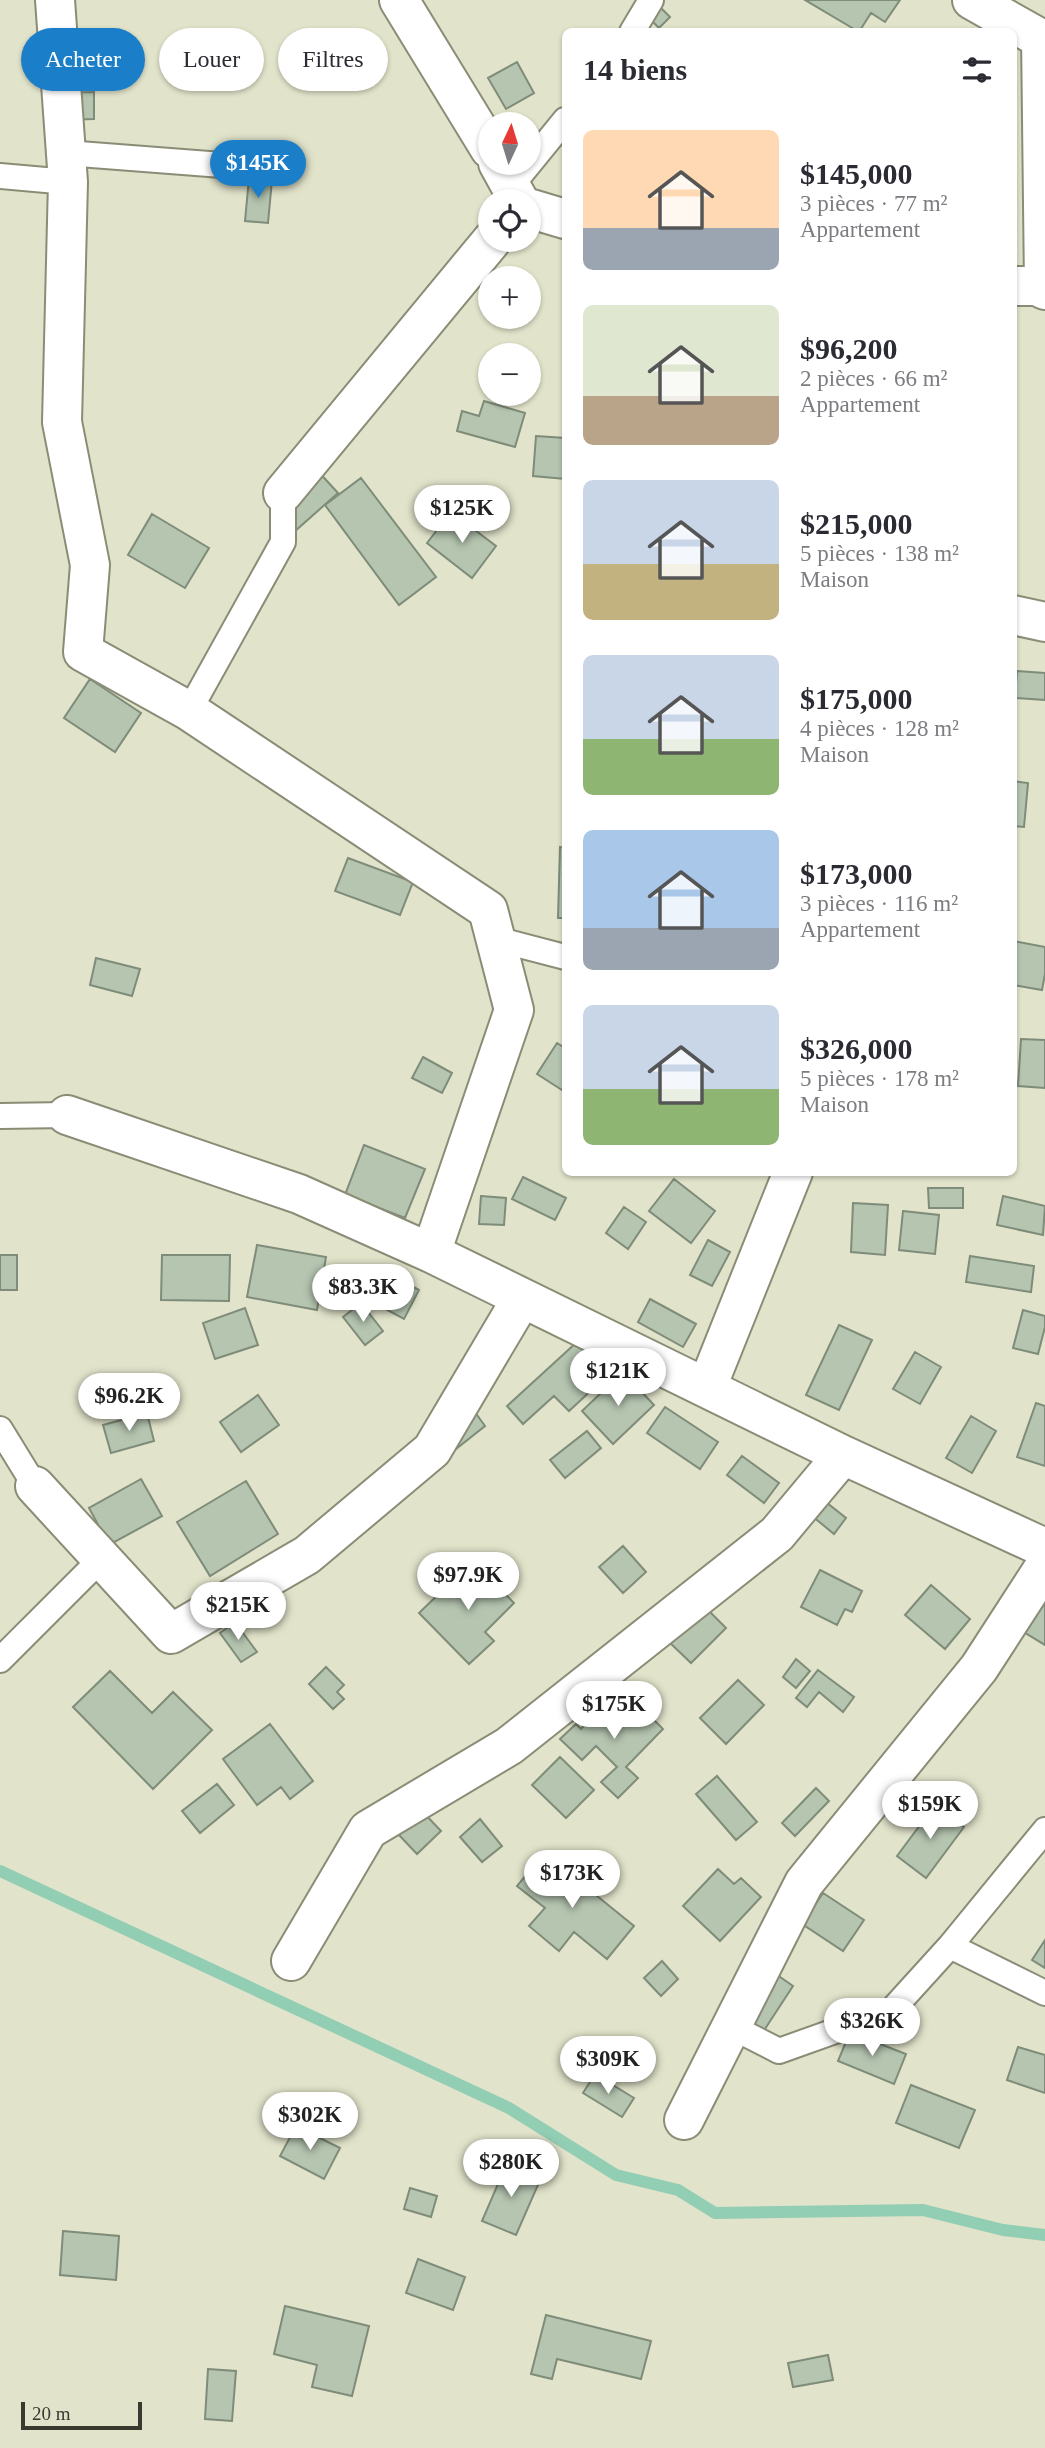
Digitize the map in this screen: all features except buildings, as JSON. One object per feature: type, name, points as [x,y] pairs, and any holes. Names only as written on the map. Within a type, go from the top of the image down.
[{"type":"street","points":[[55,0],[67,167],[62,422],[90,565],[83,652],[189,711],[488,910],[514,1010],[431,1254]]},
{"type":"street","points":[[399,0],[478,129]]},
{"type":"street","points":[[972,0],[1041,30]]},
{"type":"street","points":[[541,205],[562,217]]},
{"type":"street","points":[[283,493],[482,252]]},
{"type":"street","points":[[1017,616],[1045,622]]},
{"type":"street","points":[[67,1115],[299,1194],[431,1254],[843,1455],[1045,1548]]},
{"type":"street","points":[[707,1387],[791,1176]]},
{"type":"street","points":[[34,1486],[171,1634],[307,1555],[432,1450],[522,1298]]},
{"type":"street","points":[[291,1961],[368,1830],[509,1746],[573,1696],[777,1534],[843,1455]]},
{"type":"street","points":[[684,2120],[804,1883],[979,1668],[1045,1566]]},
{"type":"lane","points":[[634,28],[651,0]]},
{"type":"lane","points":[[1032,288],[1041,30]]},
{"type":"lane","points":[[514,189],[562,124]]},
{"type":"lane","points":[[0,177],[67,167],[248,167]]},
{"type":"lane","points":[[189,711],[283,542],[283,493]]},
{"type":"lane","points":[[496,939],[562,956]]},
{"type":"lane","points":[[0,1116],[67,1115]]},
{"type":"lane","points":[[0,1429],[34,1486]]},
{"type":"lane","points":[[0,1660],[101,1559]]},
{"type":"lane","points":[[732,2027],[779,2051],[891,2011],[950,1945],[1045,1830]]},
{"type":"lane","points":[[950,1945],[1045,1993]]},
{"type":"waterway","points":[[0,1871],[509,2108],[616,2175],[678,2190],[715,2213],[923,2210],[1003,2230],[1045,2235]]}]
